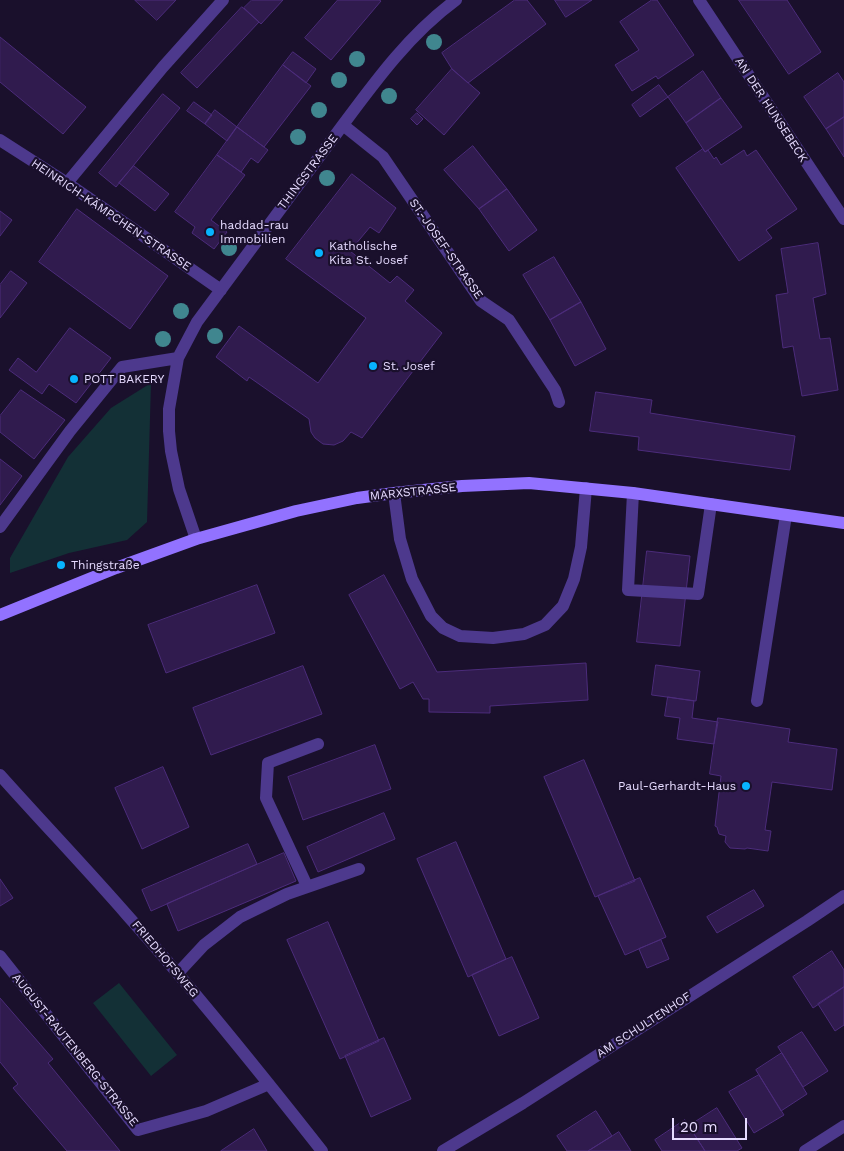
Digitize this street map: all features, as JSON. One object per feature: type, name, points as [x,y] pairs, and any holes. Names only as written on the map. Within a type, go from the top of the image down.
[{"type":"street","points":[[67,184],[163,67],[223,0]]},
{"type":"street","name":"THINGSTRASSE","points":[[196,539],[179,488],[169,431],[169,409],[178,358],[197,322],[343,125],[402,50],[423,27],[456,0]]},
{"type":"street","name":"AN DER HUNSEBECK","points":[[699,0],[820,185],[844,218]]},
{"type":"street","name":"ST.-JOSEF-STRASSE","points":[[343,125],[382,157],[481,301],[509,320],[555,390],[559,402]]},
{"type":"street","name":"HEINRICH-KÄMPCHEN-STRASSE","points":[[0,140],[221,290]]},
{"type":"street","points":[[0,527],[70,431],[122,366],[178,358]]},
{"type":"street","name":"MARXSTRASSE","points":[[0,615],[116,568],[196,539],[296,510],[394,493],[462,486],[529,483],[633,493],[844,523]]},
{"type":"street","points":[[394,493],[400,539],[412,579],[431,616],[443,628],[460,636],[492,638],[524,634],[544,625],[563,606],[574,579],[581,547],[586,488]]},
{"type":"street","points":[[633,493],[628,590],[698,594],[711,504]]},
{"type":"street","points":[[757,701],[786,515]]},
{"type":"street","points":[[307,886],[266,798],[268,764],[318,744]]},
{"type":"street","name":"FRIEDHOFSWEG","points":[[0,775],[128,915],[178,973],[322,1151]]},
{"type":"street","points":[[178,973],[204,945],[240,917],[287,894],[359,869]]},
{"type":"street","name":"AM SCHULTENHOF","points":[[443,1151],[523,1103],[808,921],[844,896]]},
{"type":"street","name":"AUGUST-RAUTENBERG-STRASSE","points":[[0,956],[138,1130],[206,1111],[269,1084]]},
{"type":"street","points":[[805,1151],[844,1126]]},
{"type":"green space","points":[[151,383],[147,522],[127,540],[69,553],[10,573],[10,558],[68,457],[111,408]]},
{"type":"green space","points":[[119,983],[177,1055],[151,1076],[93,1003]]},
{"type":"building","points":[[135,0],[176,0],[157,20]]},
{"type":"building","points":[[252,0],[283,0],[261,24],[244,8]]},
{"type":"building","points":[[338,0],[381,1],[331,60],[305,38]]},
{"type":"building","points":[[515,0],[527,0],[546,24],[468,83],[452,69],[442,53]]},
{"type":"building","points":[[555,0],[592,0],[566,17]]},
{"type":"building","points":[[652,0],[657,0],[694,55],[658,79],[656,76],[632,91],[615,65],[639,50],[620,22]]},
{"type":"building","points":[[739,0],[787,0],[821,52],[789,74]]},
{"type":"building","points":[[242,7],[259,22],[197,88],[181,73]]},
{"type":"building","points":[[0,37],[86,107],[63,134],[0,82]]},
{"type":"building","points":[[293,52],[316,69],[306,83],[283,65]]},
{"type":"building","points":[[283,65],[311,86],[264,147],[237,127]]},
{"type":"building","points":[[452,69],[480,93],[444,135],[416,110]]},
{"type":"building","points":[[703,71],[721,98],[686,123],[668,97]]},
{"type":"building","points":[[838,73],[844,82],[844,117],[826,129],[804,97]]},
{"type":"building","points":[[659,85],[668,97],[640,117],[632,105]]},
{"type":"building","points":[[163,94],[180,108],[116,187],[99,173]]},
{"type":"building","points":[[721,98],[742,127],[705,152],[686,123]]},
{"type":"building","points":[[194,102],[212,115],[205,124],[187,111]]},
{"type":"building","points":[[215,110],[237,127],[227,141],[205,124]]},
{"type":"building","points":[[417,113],[423,119],[417,125],[411,119]]},
{"type":"building","points":[[844,117],[844,157],[826,129]]},
{"type":"building","points":[[237,127],[268,150],[258,163],[251,158],[241,172],[217,155]]},
{"type":"building","points":[[473,146],[507,189],[479,209],[444,170]]},
{"type":"building","points":[[703,149],[705,152],[708,150],[714,159],[716,157],[721,165],[744,150],[747,156],[756,150],[797,209],[766,230],[772,238],[739,261],[676,168]]},
{"type":"building","points":[[217,155],[245,175],[211,220],[227,232],[214,249],[192,233],[195,227],[175,212]]},
{"type":"building","points":[[134,166],[169,194],[155,211],[119,183]]},
{"type":"building","points":[[352,174],[396,208],[379,233],[370,227],[350,251],[390,283],[397,276],[414,290],[405,301],[442,333],[362,438],[351,432],[343,441],[334,445],[323,444],[315,438],[311,432],[309,419],[249,377],[247,381],[216,357],[239,326],[318,383],[366,318],[286,259]]},
{"type":"building","points":[[507,189],[537,230],[509,251],[479,209]]},
{"type":"building","points":[[77,209],[168,276],[130,329],[39,262]]},
{"type":"building","points":[[0,211],[12,220],[0,236]]},
{"type":"building","points":[[818,243],[826,294],[813,298],[820,339],[830,338],[838,390],[802,396],[793,346],[783,348],[776,295],[788,293],[781,249]]},
{"type":"building","points":[[554,257],[581,302],[550,320],[523,275]]},
{"type":"building","points":[[11,271],[27,283],[0,318],[0,285]]},
{"type":"building","points":[[581,302],[606,349],[575,366],[550,320]]},
{"type":"building","points":[[70,328],[111,358],[76,403],[49,384],[42,394],[9,370],[18,358],[36,372]]},
{"type":"building","points":[[21,390],[65,420],[34,459],[0,432],[0,416]]},
{"type":"building","points":[[596,392],[652,400],[650,413],[795,436],[790,470],[638,450],[639,437],[590,431]]},
{"type":"building","points":[[0,459],[22,476],[0,505]]},
{"type":"building","points":[[647,551],[690,556],[680,646],[637,642]]},
{"type":"building","points":[[384,575],[437,672],[586,663],[588,700],[490,706],[490,713],[429,712],[429,699],[423,699],[413,682],[400,689],[349,595]]},
{"type":"building","points":[[257,585],[275,633],[166,673],[148,625]]},
{"type":"building","points":[[656,665],[700,671],[696,701],[652,695]]},
{"type":"building","points":[[303,666],[322,714],[211,755],[193,708]]},
{"type":"building","points":[[668,697],[694,701],[692,718],[718,722],[714,744],[677,739],[680,718],[665,716]]},
{"type":"building","name":"Paul-Gerhardt-Haus","points":[[718,718],[790,729],[788,742],[837,749],[832,790],[772,782],[765,830],[771,831],[768,851],[730,848],[725,842],[726,836],[719,834],[715,826],[721,776],[710,774]]},
{"type":"building","points":[[375,745],[391,789],[303,820],[288,777]]},
{"type":"building","points":[[584,760],[635,881],[595,897],[544,777]]},
{"type":"building","points":[[163,767],[189,827],[142,849],[115,788]]},
{"type":"building","points":[[384,813],[395,839],[318,872],[307,847]]},
{"type":"building","points":[[456,842],[506,959],[468,977],[417,859]]},
{"type":"building","points":[[248,844],[257,864],[151,911],[142,890]]},
{"type":"building","points":[[284,853],[296,881],[178,931],[167,904]]},
{"type":"building","points":[[640,878],[666,937],[625,955],[598,896]]},
{"type":"building","points":[[0,879],[13,898],[0,906]]},
{"type":"building","points":[[754,890],[764,906],[717,933],[707,917]]},
{"type":"building","points":[[328,922],[379,1041],[340,1059],[287,940]]},
{"type":"building","points":[[661,940],[669,959],[647,968],[639,949]]},
{"type":"building","points":[[832,951],[844,970],[844,987],[813,1008],[793,977]]},
{"type":"building","points":[[512,957],[539,1018],[499,1036],[472,975]]},
{"type":"building","points":[[844,987],[844,1025],[835,1031],[818,1004]]},
{"type":"building","points":[[0,998],[53,1059],[48,1063],[120,1151],[67,1151],[13,1088],[18,1084],[0,1062]]},
{"type":"building","points":[[802,1032],[828,1071],[803,1087],[778,1047]]},
{"type":"building","points":[[384,1038],[411,1099],[371,1117],[345,1056]]},
{"type":"building","points":[[782,1053],[807,1094],[781,1111],[756,1070]]},
{"type":"building","points":[[759,1075],[784,1115],[754,1133],[729,1092]]},
{"type":"building","points":[[717,1108],[742,1148],[737,1151],[705,1151],[689,1126]]},
{"type":"building","points":[[596,1111],[612,1136],[588,1151],[567,1151],[557,1136]]},
{"type":"building","points":[[685,1120],[705,1151],[662,1151],[655,1140]]},
{"type":"building","points":[[254,1129],[267,1151],[221,1151]]},
{"type":"building","points":[[619,1132],[631,1151],[588,1151],[612,1136]]},
{"type":"place","name":"haddad-rau Immobilien","points":[[210,232]]},
{"type":"place","name":"Katholische Kita St. Josef","points":[[319,253]]},
{"type":"place","name":"St. Josef","points":[[373,366]]},
{"type":"place","name":"POTT BAKERY","points":[[74,379]]},
{"type":"place","name":"Thingstraße","points":[[61,565]]},
{"type":"place","name":"Paul-Gerhardt-Haus","points":[[746,786]]}]
